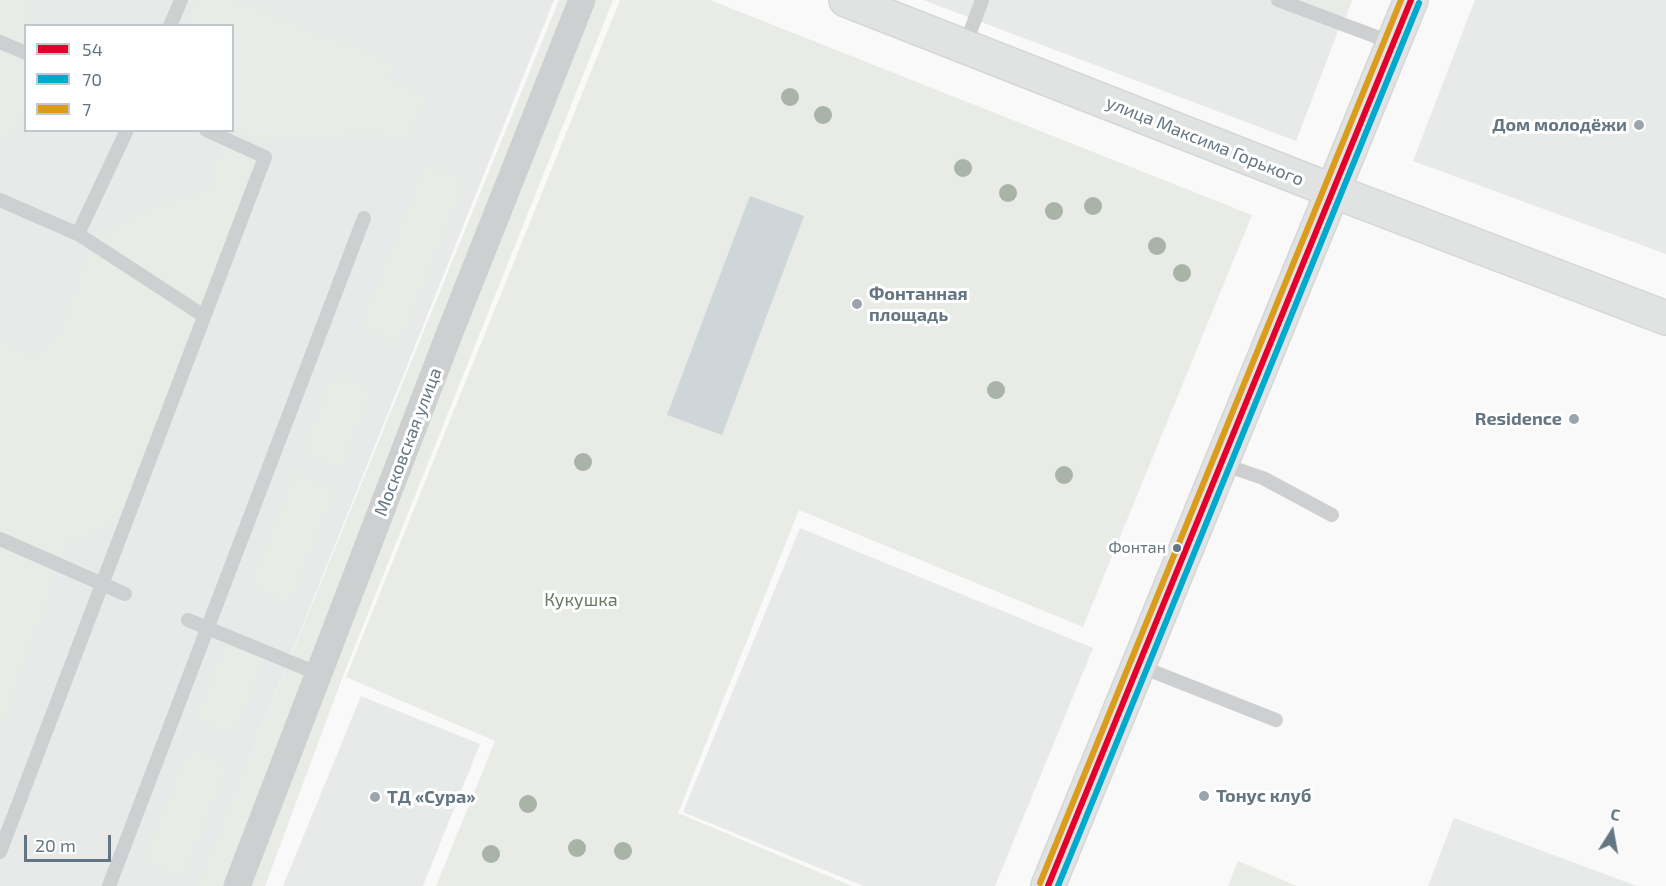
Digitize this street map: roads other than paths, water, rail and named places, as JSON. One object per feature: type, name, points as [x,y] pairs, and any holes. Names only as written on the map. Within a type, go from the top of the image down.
[{"type":"main road","name":"улица Максима Горького","points":[[846,0],[1332,191],[1666,318]]},
{"type":"main road","points":[[1048,886],[1411,0]]},
{"type":"street","name":"Московская улица","points":[[237,886],[450,332],[582,0]]},
{"type":"lane","points":[[172,24],[181,0]]},
{"type":"lane","points":[[965,46],[982,0]]},
{"type":"lane","points":[[1278,0],[1394,43]]},
{"type":"lane","points":[[0,42],[24,52]]},
{"type":"lane","points":[[78,234],[126,132]]},
{"type":"lane","points":[[0,852],[265,157],[210,132]]},
{"type":"lane","points":[[0,200],[78,234],[204,316]]},
{"type":"lane","points":[[109,886],[364,218]]},
{"type":"lane","points":[[1222,464],[1263,478],[1332,514]]},
{"type":"lane","points":[[0,539],[124,594]]},
{"type":"lane","points":[[188,620],[319,674]]},
{"type":"lane","points":[[1139,666],[1276,720]]},
{"type":"place","name":"Дом молодёжи","points":[[1639,125]]},
{"type":"place","name":"Фонтанная площадь","points":[[857,304]]},
{"type":"place","name":"Residence","points":[[1574,419]]},
{"type":"place","name":"Фонтан","points":[[1177,548]]},
{"type":"place","name":"Тонус клуб","points":[[1204,796]]},
{"type":"place","name":"ТД «Сура»","points":[[375,797]]},
{"type":"park label","name":"Кукушка","points":[[581,600]]}]
